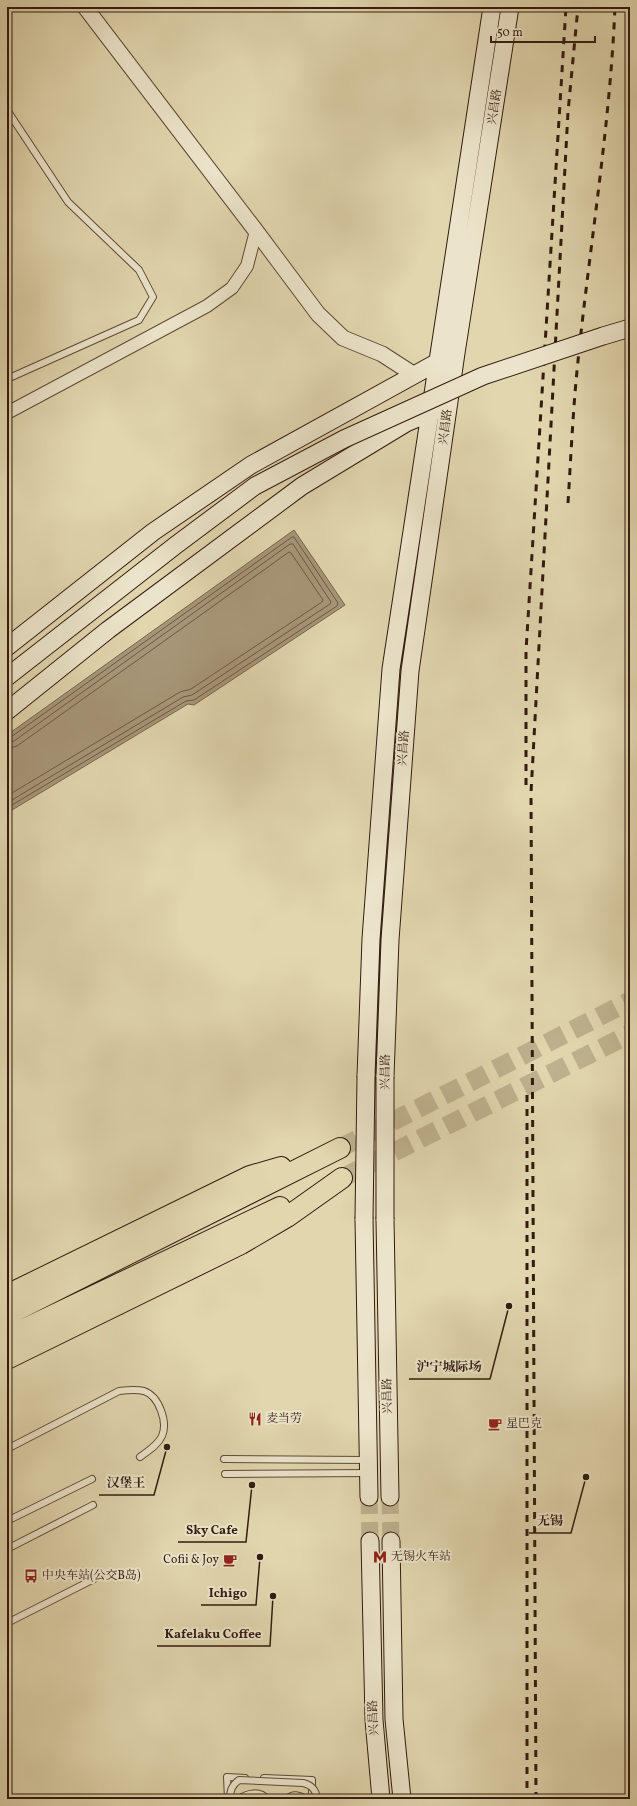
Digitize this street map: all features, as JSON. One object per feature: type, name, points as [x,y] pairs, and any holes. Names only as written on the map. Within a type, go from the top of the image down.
[{"type":"highway","points":[[7,1296],[250,1176],[340,1148],[7,1315]]},
{"type":"highway","points":[[7,1337],[342,1178],[287,1216],[241,1244],[7,1359]]},
{"type":"main road","name":"兴昌路","points":[[369,1497],[364,1219],[366,1076],[371,939],[391,669],[492,7]]},
{"type":"main road","name":"兴昌路","points":[[390,1497],[385,1219],[385,1077],[390,940],[410,671],[456,353],[510,7]]},
{"type":"main road","points":[[7,678],[176,544],[255,486],[344,439],[483,376],[630,328]]},
{"type":"main road","points":[[7,647],[153,532],[251,465],[413,374],[456,353]]},
{"type":"main road","points":[[7,711],[108,630],[302,486],[406,423],[449,404]]},
{"type":"main road","name":"兴昌路","points":[[370,1541],[374,1720],[381,1799]]},
{"type":"main road","name":"兴昌路","points":[[391,1541],[394,1719],[402,1799]]},
{"type":"street","points":[[84,7],[318,314],[343,338],[382,354],[413,374]]},
{"type":"street","points":[[7,413],[208,306],[232,288],[247,266],[256,231]]},
{"type":"lane","points":[[7,110],[68,202],[139,270],[153,297],[139,320],[7,379]]},
{"type":"lane","points":[[7,1450],[119,1391],[131,1389],[146,1392],[159,1404],[164,1421],[162,1436],[154,1447],[140,1457]]},
{"type":"lane","points":[[224,1459],[368,1466]]},
{"type":"lane","points":[[225,1474],[368,1466]]},
{"type":"lane","points":[[7,1521],[92,1479]]},
{"type":"lane","points":[[7,1549],[93,1505]]},
{"type":"lane","points":[[7,1623],[94,1579]]},
{"type":"lane","points":[[229,1799],[228,1777],[312,1780],[312,1799]]},
{"type":"lane","points":[[229,1799],[230,1792],[234,1784],[239,1780],[303,1783],[310,1785],[314,1789],[317,1799]]},
{"type":"lane","points":[[239,1799],[251,1793],[266,1797],[267,1799]]},
{"type":"lane","points":[[287,1799],[290,1796],[297,1794],[306,1799]]},
{"type":"water","points":[[294,530],[345,605],[194,705],[188,704],[7,813],[7,735]]},
{"type":"tunnel","points":[[340,1148],[630,1001]]},
{"type":"tunnel","points":[[342,1178],[630,1034]]},
{"type":"tunnel","points":[[369,1497],[370,1541]]},
{"type":"tunnel","points":[[390,1497],[391,1541]]},
{"type":"railway","points":[[526,785],[526,651],[566,7]]},
{"type":"railway","points":[[536,1799],[531,793],[568,112],[578,7]]},
{"type":"railway","points":[[568,503],[576,379],[609,96],[615,7]]},
{"type":"railway","points":[[527,1095],[527,1799]]},
{"type":"place","name":"沪宁城际场","points":[[509,1306]]},
{"type":"place","name":"麦当劳","points":[[255,1419]]},
{"type":"place","name":"星巴克","points":[[495,1424]]},
{"type":"place","name":"汉堡王","points":[[167,1447]]},
{"type":"place","name":"无锡","points":[[586,1477]]},
{"type":"place","name":"Sky Cafe","points":[[252,1485]]},
{"type":"place","name":"Ichigo","points":[[260,1557]]},
{"type":"place","name":"无锡火车站","points":[[380,1557]]},
{"type":"place","name":"Cofii & Joy","points":[[230,1560]]},
{"type":"place","name":"中央车站(公交B岛)","points":[[31,1576]]},
{"type":"place","name":"Kafelaku Coffee","points":[[273,1596]]}]
